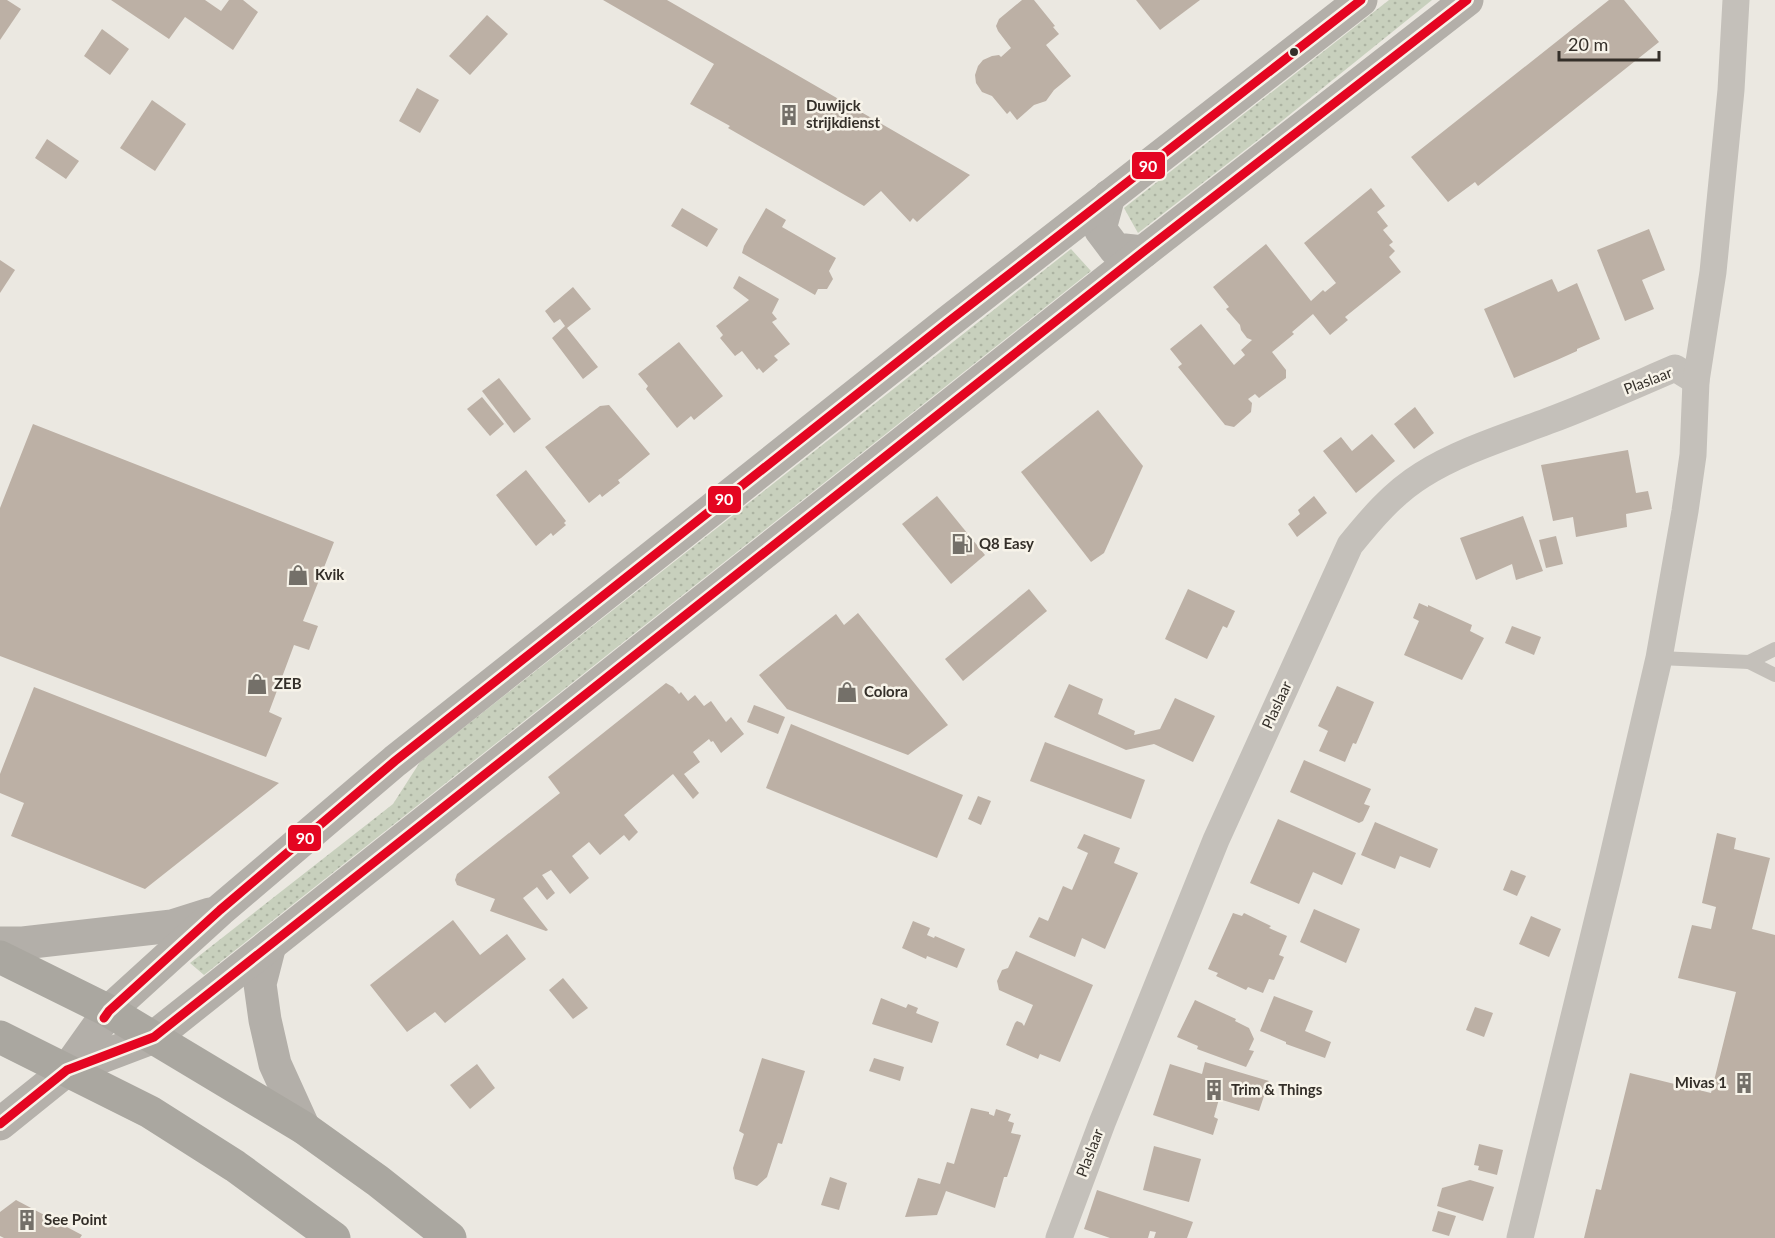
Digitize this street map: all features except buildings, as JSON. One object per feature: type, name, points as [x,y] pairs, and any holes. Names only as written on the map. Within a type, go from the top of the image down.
[{"type":"highway","points":[[0,957],[109,1011],[304,1128],[378,1181],[450,1238]]},
{"type":"highway","points":[[0,1038],[150,1112],[235,1166],[334,1238]]},
{"type":"main road","points":[[68,1070],[109,1011],[220,910],[395,760],[1361,0]]},
{"type":"main road","points":[[68,1070],[154,1037],[1143,252],[1467,0]]},
{"type":"main road","points":[[1109,196],[1100,229],[1115,249],[1143,252]]},
{"type":"main road","points":[[0,943],[23,943],[172,926],[220,910]]},
{"type":"main road","points":[[270,945],[260,984],[265,1020],[275,1064],[304,1128]]},
{"type":"street","name":"Plaslaar","points":[[1520,1238],[1659,658],[1692,466],[1696,381],[1713,272],[1731,90],[1736,0]]},
{"type":"street","name":"Plaslaar","points":[[1059,1238],[1102,1123],[1216,840],[1350,545],[1378,511],[1400,491],[1421,475],[1448,460],[1589,406],[1675,368],[1696,381]]},
{"type":"street","points":[[0,1124],[68,1070]]},
{"type":"lane","points":[[1749,662],[1775,649]]},
{"type":"lane","points":[[1659,658],[1749,662],[1775,675]]},
{"type":"green space","points":[[1389,0],[1432,0],[1138,233],[1124,208]]},
{"type":"green space","points":[[1071,249],[1091,271],[204,975],[190,963],[393,804],[420,762]]},
{"type":"transit line","name":"90","points":[[104,1018],[220,910],[395,761],[948,322],[1361,0]]},
{"type":"transit line","name":"90","points":[[0,1124],[67,1070],[154,1037],[1143,252],[1467,0]]},
{"type":"place","name":"Duwijck strijkdienst","points":[[789,115]]},
{"type":"place","name":"Q8 Easy","points":[[962,544]]},
{"type":"place","name":"Kvik","points":[[298,575]]},
{"type":"place","name":"ZEB","points":[[257,684]]},
{"type":"place","name":"Colora","points":[[847,692]]},
{"type":"place","name":"Mivas 1","points":[[1744,1083]]},
{"type":"place","name":"Trim & Things","points":[[1214,1090]]},
{"type":"place","name":"See Point","points":[[27,1220]]}]
